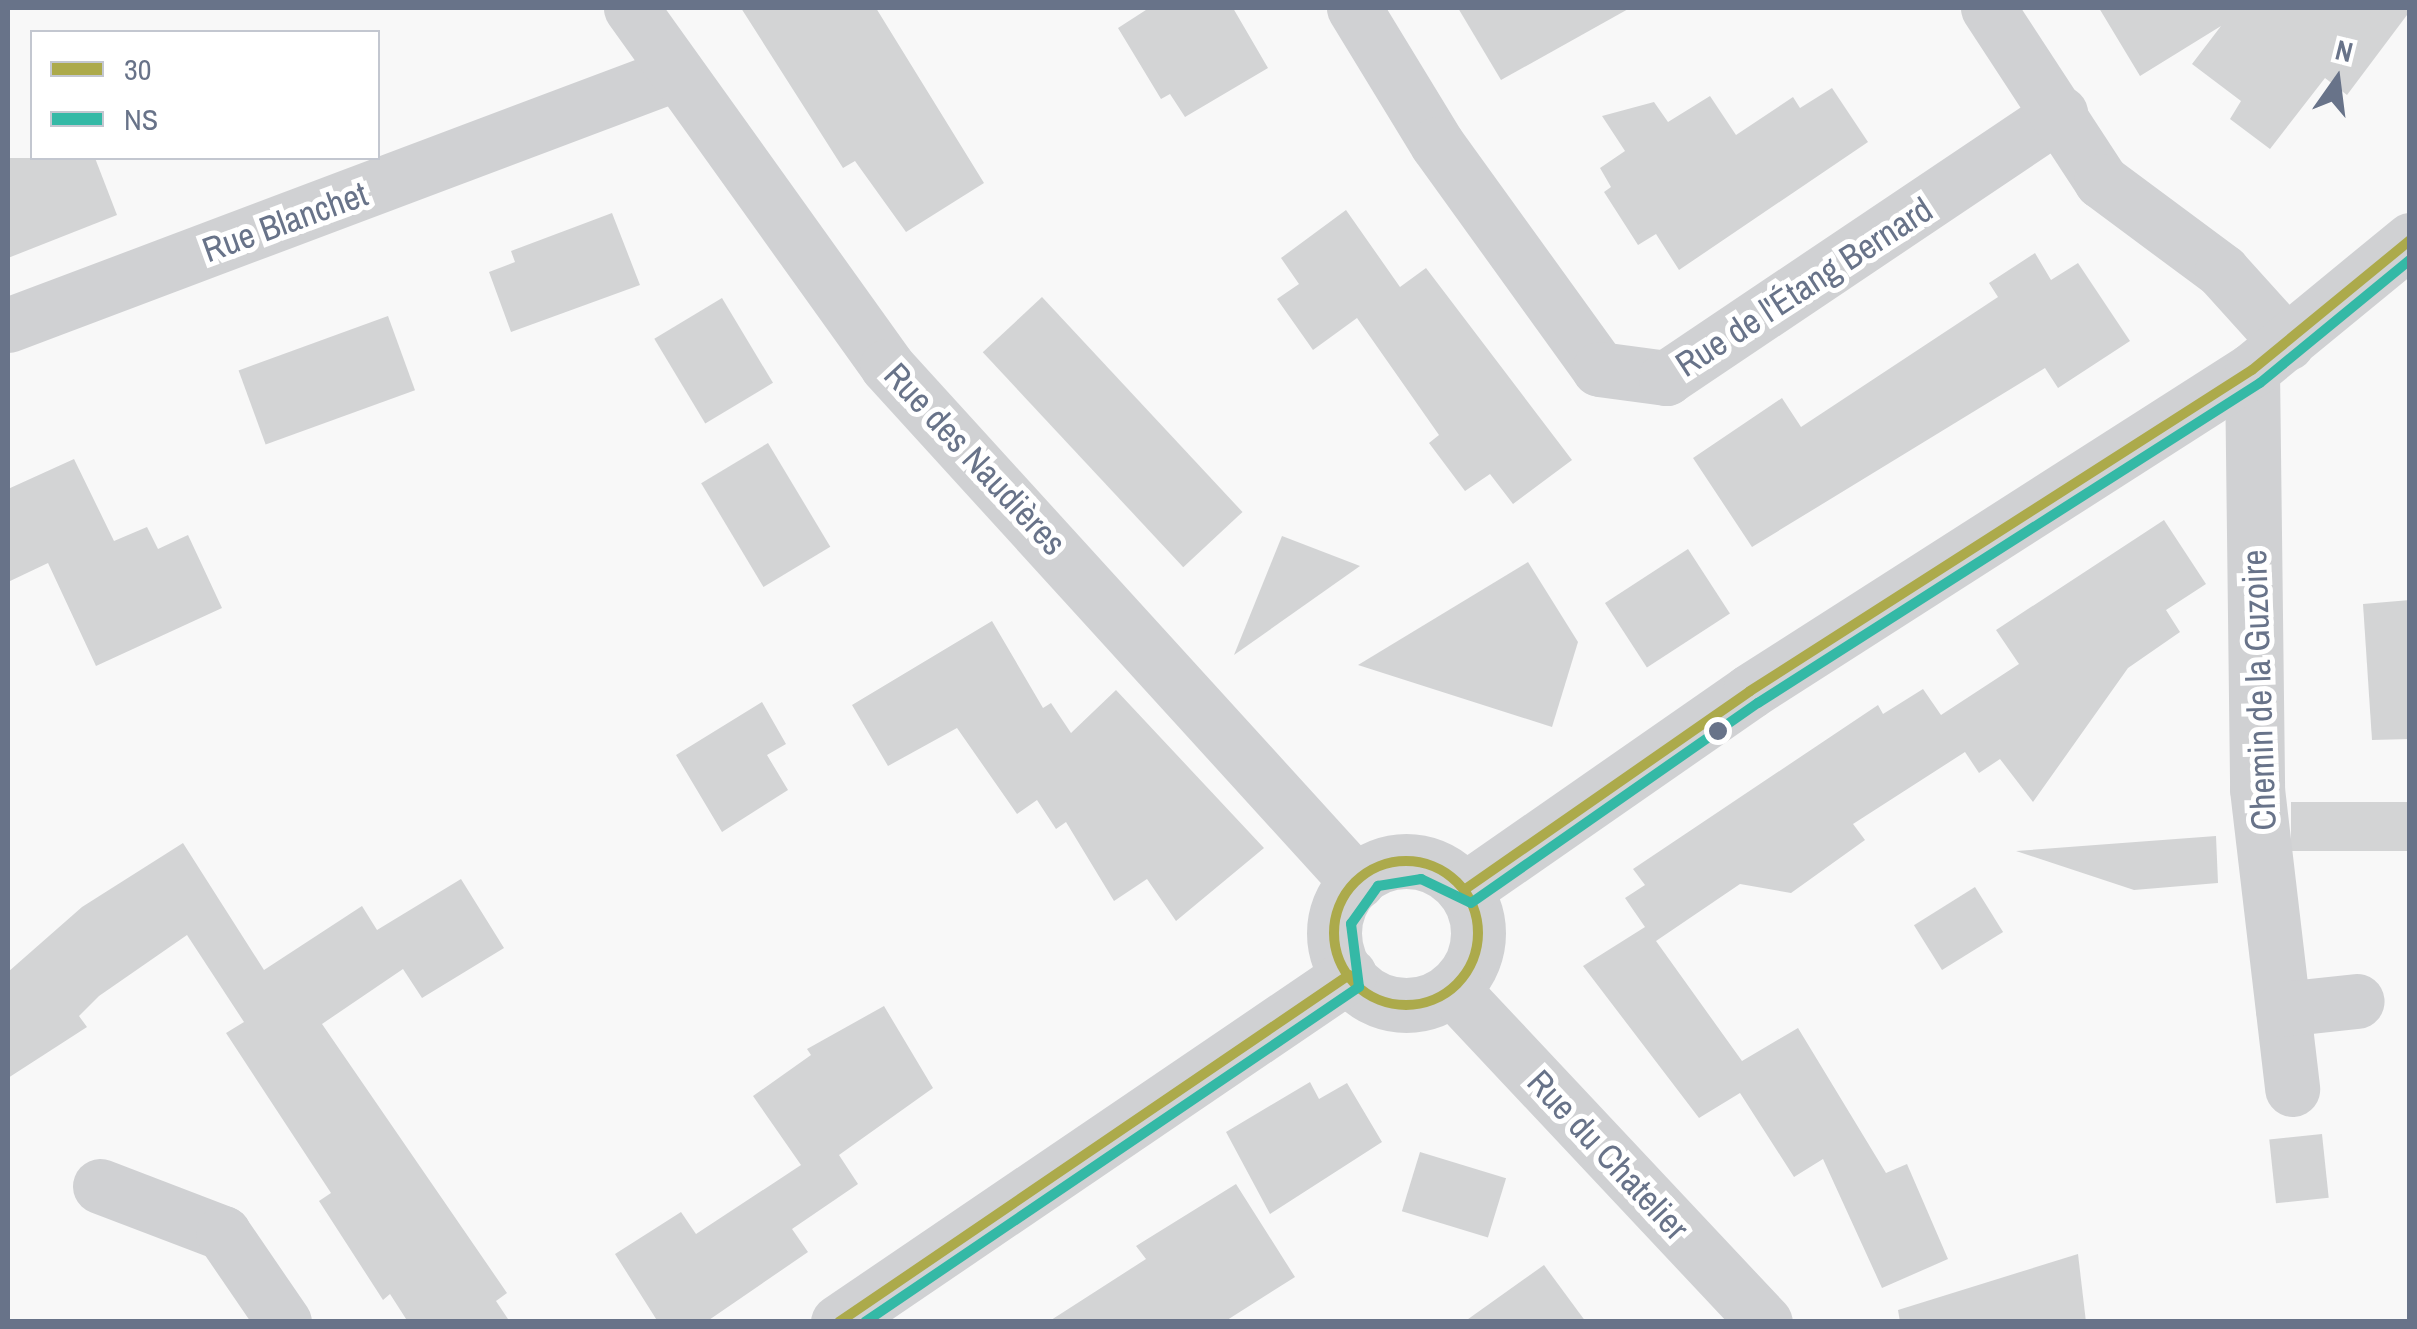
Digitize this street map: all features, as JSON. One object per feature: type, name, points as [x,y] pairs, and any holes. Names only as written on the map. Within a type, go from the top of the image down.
[{"type":"street","name":"Rue des Naudières","points":[[632,8],[674,74],[887,366],[1356,882]]},
{"type":"street","name":"Rue de l'Étang Bernard","points":[[1354,8],[1437,144],[1599,369],[1666,378],[2060,113]]},
{"type":"street","points":[[1988,8],[2102,182],[2222,270],[2270,356]]},
{"type":"street","name":"Rue Blanchet","points":[[8,326],[674,74]]},
{"type":"street","points":[[1464,890],[1750,691],[2270,356],[2410,240]]},
{"type":"street","name":"Chemin de la Guzoire","points":[[2270,356],[2256,789],[2292,1089]]},
{"type":"street","points":[[1408,862],[1464,890],[1478,943],[1452,989],[1402,1006],[1349,976],[1334,928],[1356,882],[1408,862]]},
{"type":"street","points":[[838,1322],[1349,976]]},
{"type":"street","name":"Rue du Chatelier","points":[[1452,989],[1765,1322]]},
{"type":"street","points":[[2282,1009],[2357,1001]]},
{"type":"street","points":[[100,1186],[224,1233],[284,1322]]},
{"type":"building","points":[[741,8],[876,8],[984,183],[906,232],[855,161],[843,168]]},
{"type":"building","points":[[1149,8],[1233,8],[1268,68],[1185,117],[1170,94],[1161,99],[1118,28]]},
{"type":"building","points":[[1458,8],[1630,8],[1501,80]]},
{"type":"building","points":[[2099,8],[2410,11],[2347,95],[2325,78],[2270,149],[2230,119],[2241,101],[2192,64],[2221,26],[2140,76]]},
{"type":"building","points":[[1832,88],[1868,142],[1679,270],[1656,234],[1638,245],[1604,192],[1611,187],[1600,168],[1625,151],[1602,116],[1654,102],[1668,122],[1710,96],[1736,135],[1793,97],[1800,108]]},
{"type":"building","points":[[8,158],[96,160],[117,215],[8,258]]},
{"type":"building","points":[[1346,210],[1400,287],[1426,268],[1572,460],[1513,504],[1490,474],[1465,491],[1429,443],[1439,435],[1357,318],[1313,350],[1277,299],[1299,284],[1281,258]]},
{"type":"building","points":[[612,213],[640,285],[511,332],[489,272],[515,262],[511,251]]},
{"type":"building","points":[[2035,253],[2051,280],[2078,263],[2130,341],[2058,388],[2045,368],[1752,547],[1693,458],[1782,398],[1801,427],[1998,297],[1989,283]]},
{"type":"building","points":[[1042,297],[1243,512],[1183,567],[983,352]]},
{"type":"building","points":[[722,298],[773,383],[705,424],[654,339]]},
{"type":"building","points":[[388,316],[415,390],[266,445],[239,370]]},
{"type":"building","points":[[768,443],[830,547],[763,587],[701,483]]},
{"type":"building","points":[[74,459],[114,541],[147,527],[158,549],[188,535],[222,608],[96,666],[48,563],[8,582],[8,489]]},
{"type":"building","points":[[2164,520],[2206,584],[2166,610],[2180,632],[2128,668],[2033,802],[2000,759],[1979,773],[1965,752],[1853,824],[1865,840],[1791,893],[1740,884],[1656,941],[1742,1061],[1798,1028],[1886,1173],[1907,1164],[1948,1259],[1882,1288],[1823,1159],[1794,1177],[1740,1093],[1699,1118],[1583,966],[1645,927],[1625,898],[1645,885],[1633,869],[1878,705],[1883,714],[1923,689],[1941,715],[2019,664],[1996,630]]},
{"type":"building","points":[[1282,536],[1360,566],[1234,655]]},
{"type":"building","points":[[1688,549],[1730,614],[1647,667],[1605,603]]},
{"type":"building","points":[[1528,562],[1578,642],[1552,727],[1358,665]]},
{"type":"building","points":[[2410,600],[2410,739],[2372,740],[2363,604]]},
{"type":"building","points":[[992,621],[1043,708],[1051,703],[1071,733],[1116,690],[1264,848],[1176,921],[1147,879],[1114,901],[1066,822],[1056,829],[1037,800],[1017,814],[957,728],[888,766],[852,705]]},
{"type":"building","points":[[762,702],[786,744],[767,755],[788,790],[722,832],[676,755]]},
{"type":"building","points":[[2291,802],[2410,802],[2410,851],[2291,851]]},
{"type":"building","points":[[2216,836],[2218,883],[2134,890],[2016,851]]},
{"type":"building","points":[[183,843],[264,970],[362,906],[377,930],[461,879],[504,948],[422,998],[403,969],[322,1024],[507,1293],[496,1301],[510,1322],[408,1322],[390,1294],[383,1300],[319,1201],[331,1193],[226,1033],[244,1022],[187,935],[99,996],[79,1016],[87,1027],[8,1078],[8,972],[82,907]]},
{"type":"building","points":[[1975,887],[2003,932],[1942,970],[1914,925]]},
{"type":"building","points":[[884,1006],[933,1088],[839,1155],[858,1184],[792,1229],[808,1252],[706,1322],[658,1322],[615,1254],[681,1212],[696,1234],[801,1165],[753,1096],[811,1055],[807,1049]]},
{"type":"building","points":[[1310,1082],[1319,1099],[1347,1083],[1382,1142],[1270,1214],[1226,1132]]},
{"type":"building","points":[[2322,1134],[2329,1198],[2276,1203],[2269,1140]]},
{"type":"building","points":[[1420,1152],[1506,1178],[1488,1238],[1402,1211]]},
{"type":"building","points":[[1236,1184],[1295,1277],[1224,1322],[1048,1322],[1146,1259],[1136,1246]]},
{"type":"building","points":[[2078,1254],[2086,1322],[1900,1322],[1898,1310]]},
{"type":"building","points":[[1544,1265],[1586,1322],[1464,1322]]},
{"type":"transit line","name":"30","points":[[1464,890],[1750,691],[2252,370],[2410,240]]},
{"type":"transit line","name":"NS","points":[[865,1322],[1359,987],[1351,924],[1378,886],[1421,879],[1471,903],[1758,703],[2260,383],[2410,260]]},
{"type":"transit line","name":"30","points":[[1406,861],[1433,867],[1457,882],[1472,906],[1478,933],[1472,960],[1457,984],[1433,999],[1406,1005],[1379,999],[1355,984],[1340,960],[1334,933],[1340,906],[1355,882],[1379,867],[1406,861]]},
{"type":"transit line","name":"30","points":[[839,1322],[1349,975]]}]
